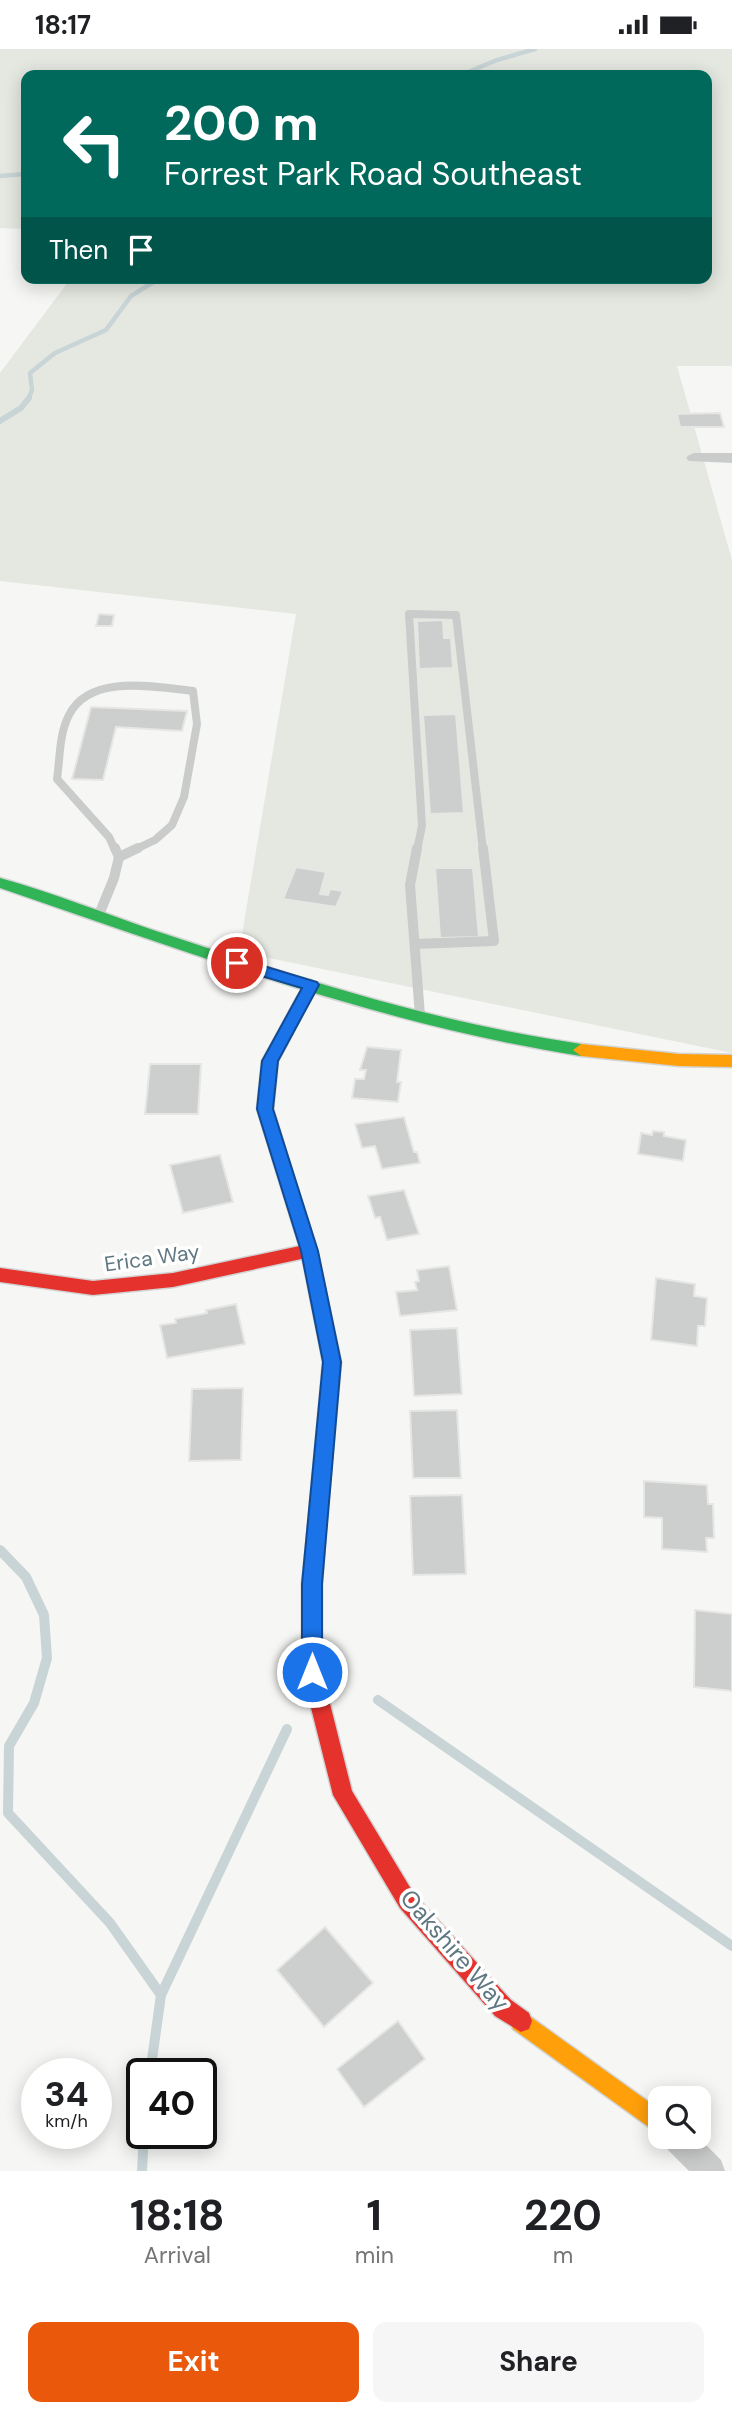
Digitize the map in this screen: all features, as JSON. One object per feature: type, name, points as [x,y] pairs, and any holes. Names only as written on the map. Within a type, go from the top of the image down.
[{"type":"street","points":[[694,458],[732,458]]},
{"type":"street","points":[[0,883],[98,917],[421,1018],[502,1037],[617,1056],[678,1061],[732,1061]]},
{"type":"street","name":"Oakshire Way","points":[[311,985],[270,1061],[265,1109],[309,1251],[332,1362],[312,1584],[312,1672],[343,1795],[407,1901],[503,2008],[648,2115]]},
{"type":"street","name":"Erica Way","points":[[0,1275],[93,1287],[173,1280],[309,1251]]},
{"type":"street","points":[[689,2149],[710,2171]]},
{"type":"lane","points":[[415,944],[494,941],[456,615],[409,614],[422,826],[410,885],[421,1018]]},
{"type":"lane","points":[[98,917],[114,878],[119,857],[109,837],[57,779],[69,713],[89,693],[130,685],[193,691],[197,725],[184,797],[172,825],[155,840],[119,857]]},
{"type":"shaded area","points":[[0,49],[732,49],[732,366],[677,366],[732,560],[732,1053],[239,952],[296,614],[0,581],[0,373],[67,284],[712,284],[712,70],[21,70],[21,229],[0,228]]},
{"type":"building","points":[[720,413],[724,427],[680,427],[677,414]]},
{"type":"building","points":[[99,614],[114,615],[112,626],[96,626]]},
{"type":"building","points":[[443,620],[444,638],[451,638],[453,668],[419,669],[417,621]]},
{"type":"building","points":[[91,707],[187,711],[182,731],[116,727],[103,780],[72,779]]},
{"type":"building","points":[[456,714],[464,813],[430,814],[423,715]]},
{"type":"building","points":[[296,867],[326,872],[320,894],[328,895],[330,889],[343,891],[336,907],[283,899]]},
{"type":"building","points":[[435,868],[473,868],[479,937],[440,938]]},
{"type":"building","points":[[367,1047],[401,1050],[397,1082],[401,1082],[398,1102],[352,1098],[355,1079],[364,1079],[366,1070],[360,1070]]},
{"type":"building","points":[[150,1064],[201,1064],[198,1114],[145,1114]]},
{"type":"building","points":[[404,1117],[420,1163],[382,1169],[375,1146],[362,1148],[355,1124]]},
{"type":"building","points":[[653,1131],[686,1140],[683,1161],[638,1154],[641,1133],[652,1135]]},
{"type":"building","points":[[220,1155],[233,1202],[183,1213],[170,1165]]},
{"type":"building","points":[[404,1190],[419,1234],[387,1240],[380,1217],[375,1218],[368,1196]]},
{"type":"building","points":[[449,1266],[457,1310],[400,1316],[396,1292],[417,1290],[417,1270]]},
{"type":"building","points":[[656,1278],[695,1284],[694,1296],[707,1298],[705,1326],[698,1326],[697,1346],[651,1340]]},
{"type":"building","points":[[236,1304],[245,1344],[167,1358],[160,1325],[176,1323],[175,1319]]},
{"type":"building","points":[[457,1328],[462,1394],[414,1396],[410,1330]]},
{"type":"building","points":[[243,1388],[241,1460],[189,1461],[192,1389]]},
{"type":"building","points":[[457,1410],[461,1478],[413,1478],[410,1411]]},
{"type":"building","points":[[644,1481],[707,1485],[708,1504],[713,1504],[714,1538],[706,1538],[707,1552],[662,1549],[662,1518],[644,1517]]},
{"type":"building","points":[[462,1495],[466,1574],[413,1575],[410,1496]]},
{"type":"building","points":[[695,1610],[732,1614],[732,1691],[694,1687]]},
{"type":"building","points":[[325,1927],[373,1983],[324,2027],[277,1970]]},
{"type":"building","points":[[398,2021],[425,2059],[364,2107],[337,2069]]},
{"type":"waterway","points":[[473,70],[535,49]]},
{"type":"waterway","points":[[0,176],[21,174]]},
{"type":"waterway","points":[[29,398],[32,390],[30,373],[55,353],[106,330],[131,296],[150,284]]},
{"type":"waterway","points":[[0,421],[21,408],[29,398]]},
{"type":"waterway","points":[[0,1550],[26,1577],[44,1615],[47,1658],[34,1703],[9,1746],[8,1813],[110,1923],[161,1995]]},
{"type":"waterway","points":[[378,1700],[732,1946]]},
{"type":"waterway","points":[[161,1995],[287,1729]]},
{"type":"waterway","points":[[152,2058],[161,1995]]},
{"type":"waterway","points":[[142,2171],[143,2149]]},
{"type":"traffic: fast","points":[[0,883],[210,954],[368,1002],[489,1033],[581,1050]]},
{"type":"traffic: slow","points":[[311,985],[270,1061],[265,1109],[309,1251],[332,1362],[317,1526]]},
{"type":"traffic: slow","points":[[581,1050],[679,1060],[732,1061]]},
{"type":"traffic: slow","points":[[521,2021],[648,2115]]},
{"type":"traffic: jam","points":[[0,1275],[93,1288],[173,1280],[309,1251]]},
{"type":"traffic: jam","points":[[317,1526],[312,1584],[312,1672],[343,1795],[407,1901],[503,2008],[521,2021]]},
{"type":"route","points":[[237,963],[311,985],[270,1061],[265,1109],[309,1251],[332,1362],[312,1584],[312,1672]]}]
